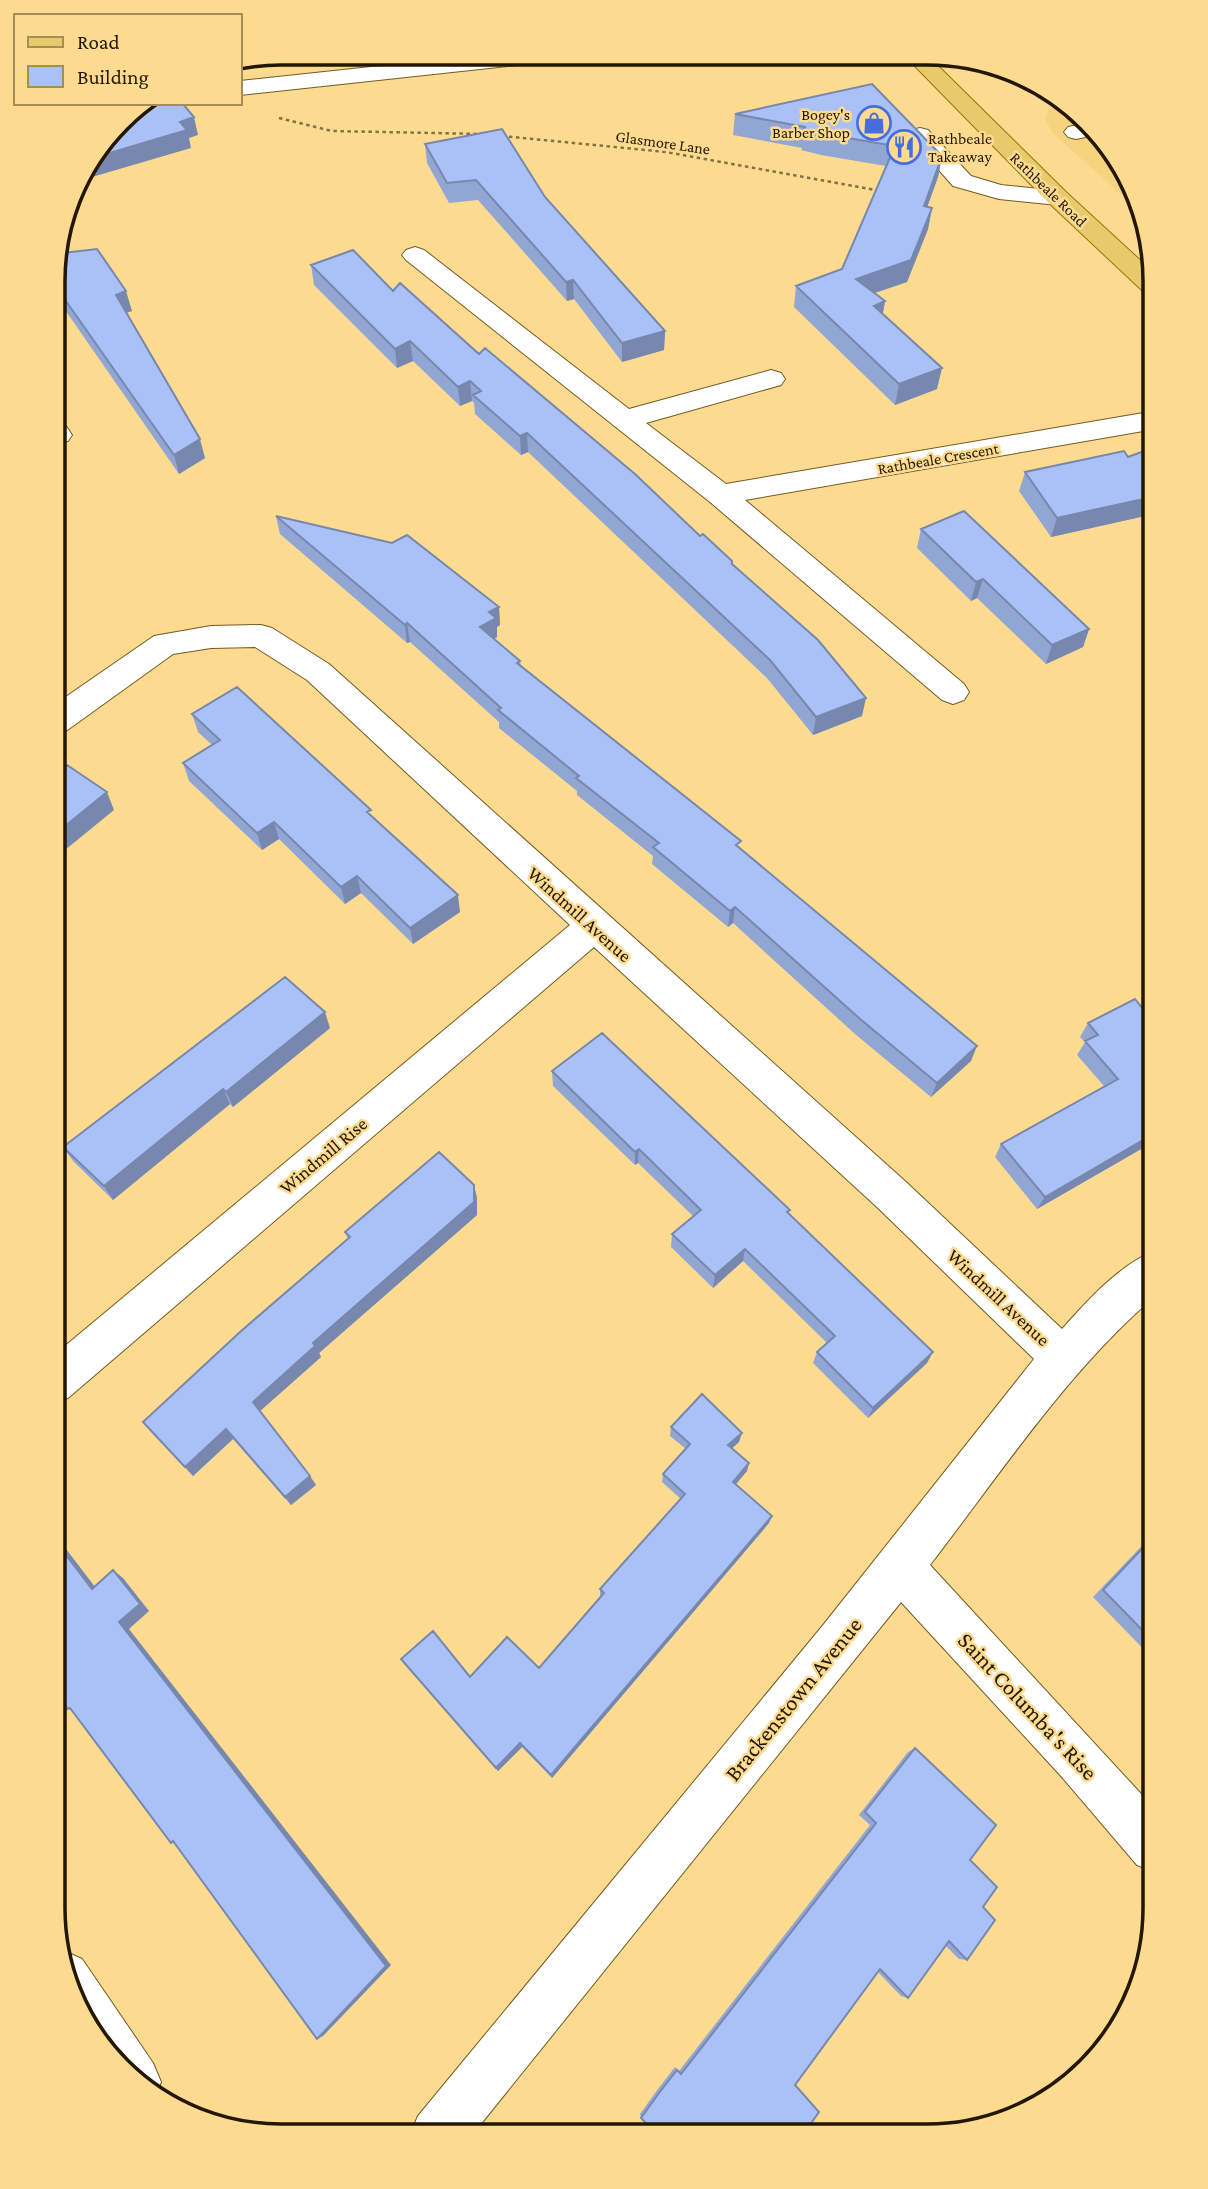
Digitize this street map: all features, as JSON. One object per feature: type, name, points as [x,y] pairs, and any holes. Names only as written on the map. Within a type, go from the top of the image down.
[{"type":"main road","name":"Rathbeale Road","points":[[924,65],[1058,198],[1143,276]]},
{"type":"street","points":[[242,88],[452,65]]},
{"type":"street","points":[[920,135],[962,181],[999,192],[1058,198]]},
{"type":"street","points":[[415,255],[720,495],[954,692]]},
{"type":"street","points":[[624,420],[772,379]]},
{"type":"street","name":"Rathbeale Crescent","points":[[720,495],[1143,422]]},
{"type":"street","name":"Windmill Avenue","points":[[65,714],[165,644],[211,637],[261,636],[318,672],[593,926],[891,1195],[1063,1358]]},
{"type":"street","name":"Windmill Rise","points":[[65,1373],[593,926]]},
{"type":"street","name":"Brackenstown Avenue","points":[[446,2124],[900,1567],[1063,1358],[1124,1294],[1143,1279]]},
{"type":"street","name":"Saint Columba's Rise","points":[[900,1567],[1143,1833]]},
{"type":"path","points":[[275,117],[332,131],[486,134]]},
{"type":"path","name":"Glasmore Lane","points":[[499,136],[666,152],[848,187],[892,192]]},
{"type":"shaded area","points":[[1054,106],[1090,138],[1107,161],[1127,200],[1054,134],[1045,120],[1048,109]]},
{"type":"building","points":[[872,84],[942,156],[924,206],[932,208],[911,260],[856,279],[885,301],[874,306],[942,368],[899,384],[796,286],[842,269],[895,146],[824,134],[804,129],[805,127],[735,114]]},
{"type":"building","points":[[156,105],[184,105],[194,117],[180,122],[187,130],[106,154],[138,118]]},
{"type":"building","points":[[502,129],[545,197],[665,331],[622,343],[573,280],[566,282],[476,180],[447,183],[425,144]]},
{"type":"building","points":[[97,249],[126,291],[116,295],[200,439],[174,455],[65,300],[67,252]]},
{"type":"building","points":[[353,250],[393,291],[400,283],[479,354],[485,348],[635,474],[700,536],[703,534],[732,564],[818,640],[866,698],[816,717],[770,660],[527,433],[520,436],[473,395],[481,391],[470,381],[458,387],[410,341],[395,349],[311,265]]},
{"type":"building","points":[[1124,451],[1128,457],[1143,451],[1143,499],[1057,518],[1025,472]]},
{"type":"building","points":[[964,511],[1089,629],[1052,645],[983,579],[976,582],[921,529]]},
{"type":"building","points":[[276,516],[392,543],[407,535],[499,607],[489,612],[496,618],[480,627],[520,661],[517,663],[741,841],[736,845],[977,1046],[937,1083],[859,1018],[735,907],[730,911],[653,847],[659,843],[576,778],[579,776],[498,710],[501,708],[407,623],[405,625]]},
{"type":"building","points":[[237,687],[371,810],[367,812],[458,895],[410,928],[357,876],[341,887],[274,822],[257,833],[183,763],[220,740],[192,714]]},
{"type":"building","points":[[67,765],[107,792],[65,826]]},
{"type":"building","points":[[285,977],[325,1012],[226,1092],[223,1089],[104,1186],[65,1149],[65,1145]]},
{"type":"building","points":[[1135,999],[1143,1009],[1143,1140],[1045,1197],[1001,1144],[1118,1079],[1085,1041],[1098,1035],[1088,1023]]},
{"type":"building","points":[[602,1033],[790,1210],[787,1212],[933,1352],[873,1408],[817,1352],[835,1336],[745,1249],[715,1275],[672,1234],[701,1210],[639,1149],[635,1152],[552,1071]]},
{"type":"building","points":[[439,1152],[474,1185],[474,1202],[313,1343],[315,1346],[253,1402],[310,1476],[285,1497],[226,1429],[185,1467],[143,1422],[240,1332],[350,1237],[345,1232]]},
{"type":"building","points":[[702,1394],[742,1433],[728,1445],[749,1463],[733,1482],[772,1516],[551,1775],[520,1743],[496,1768],[401,1659],[433,1631],[470,1677],[507,1637],[539,1668],[604,1593],[600,1589],[685,1494],[663,1474],[690,1444],[671,1427]]},
{"type":"building","points":[[1143,1548],[1143,1631],[1103,1590]]},
{"type":"building","points":[[65,1554],[92,1589],[113,1570],[140,1604],[119,1622],[386,1966],[317,2039],[173,1841],[171,1843],[70,1708],[65,1705]]},
{"type":"building","points":[[915,1748],[996,1825],[970,1860],[997,1887],[983,1907],[995,1920],[967,1960],[949,1941],[908,1998],[880,1969],[795,2085],[819,2112],[810,2124],[647,2124],[641,2118],[659,2093],[677,2070],[681,2074],[876,1823],[865,1812]]},
{"type":"place","name":"Bogey's Barber Shop","points":[[874,123]]},
{"type":"place","name":"Rathbeale Takeaway","points":[[904,147]]}]
